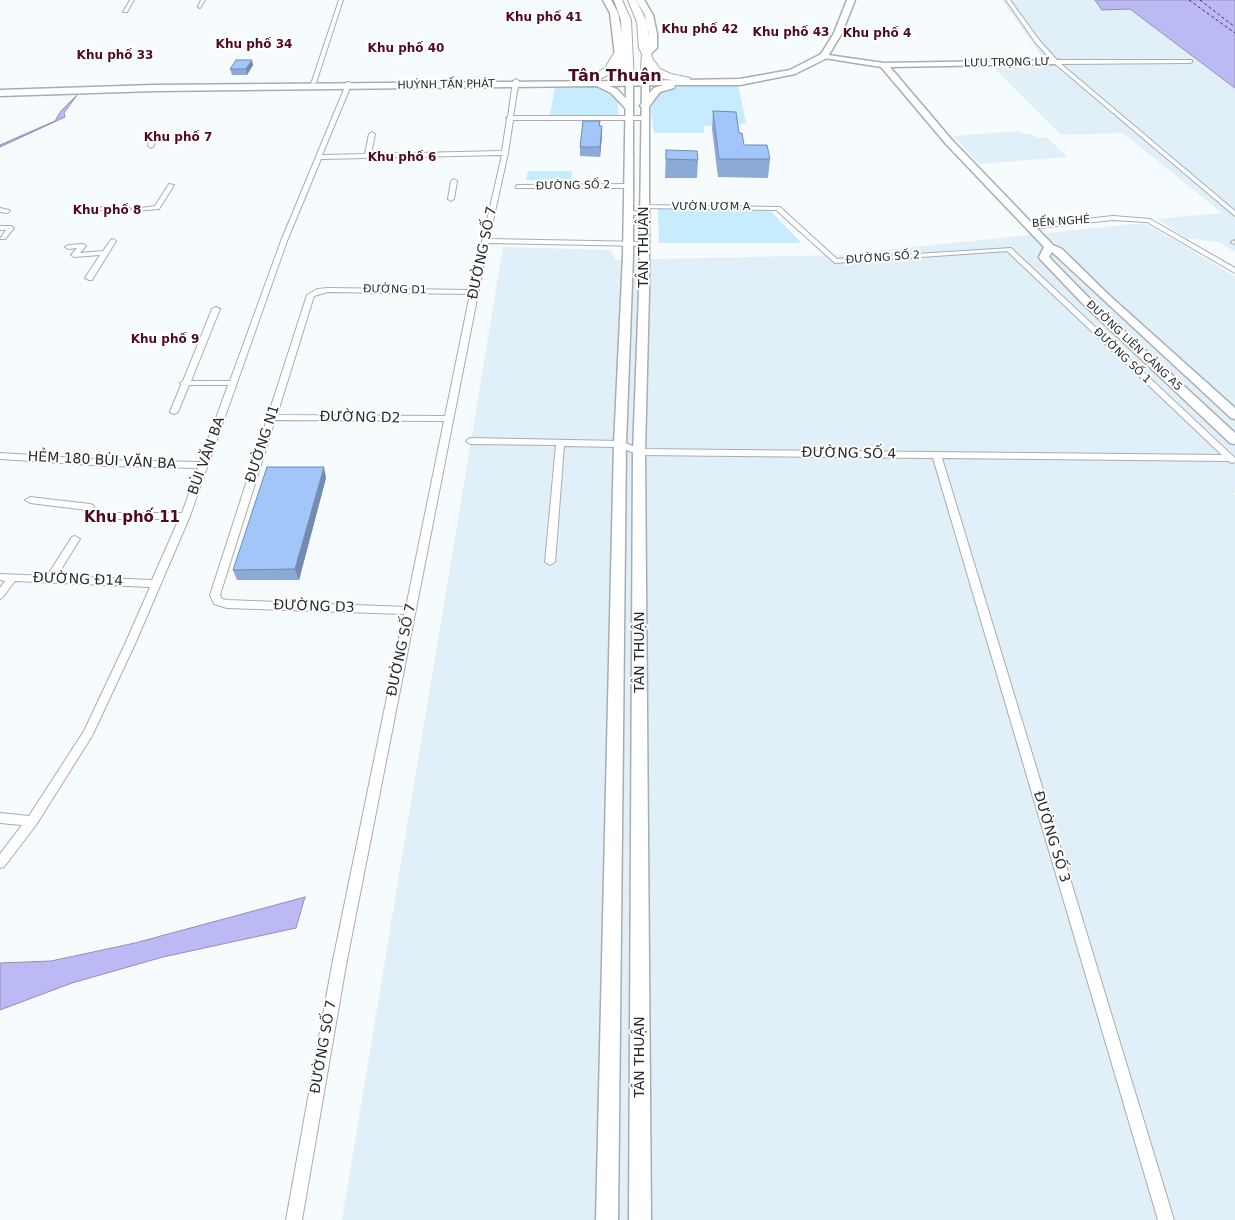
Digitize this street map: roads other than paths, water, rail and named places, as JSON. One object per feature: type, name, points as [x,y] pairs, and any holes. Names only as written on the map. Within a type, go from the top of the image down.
[{"type":"highway","points":[[618,0],[626,20],[626,82]]},
{"type":"highway","points":[[632,0],[642,22],[644,48],[656,71],[684,82]]},
{"type":"highway","points":[[618,34],[627,40]]},
{"type":"highway","points":[[591,83],[608,70],[619,57],[627,40]]},
{"type":"highway","points":[[645,82],[647,56]]},
{"type":"main road","points":[[607,0],[614,13],[618,34],[619,57],[626,82]]},
{"type":"main road","points":[[640,0],[649,15],[653,34],[652,48],[647,56]]},
{"type":"main road","points":[[823,51],[846,0]]},
{"type":"main road","points":[[823,51],[838,33],[851,0]]},
{"type":"main road","name":"HUỲNH TẤN PHÁT","points":[[155,86],[740,82],[774,77],[792,72],[823,51]]},
{"type":"main road","points":[[591,83],[614,91],[637,112],[657,90],[684,82]]},
{"type":"main road","name":"HUỲNH TẤN PHÁT","points":[[0,91],[313,83],[349,85]]},
{"type":"street","points":[[125,11],[132,0]]},
{"type":"street","points":[[200,7],[203,0]]},
{"type":"street","points":[[313,83],[341,0]]},
{"type":"street","points":[[1008,0],[1037,41],[1056,62],[1235,214]]},
{"type":"street","name":"LƯU TRỌNG LƯ","points":[[823,51],[884,65],[1190,61]]},
{"type":"street","name":"BẾN NGHÉ","points":[[884,65],[949,142],[1029,227],[1113,218],[1148,220],[1235,271]]},
{"type":"street","name":"TÂN THUẬN","points":[[626,82],[637,112],[639,211],[644,244],[640,452],[640,1220]]},
{"type":"street","name":"TÂN THUẬN","points":[[607,1220],[620,444],[628,244],[639,211],[628,186],[637,112],[645,82]]},
{"type":"street","name":"ĐƯỜNG SỐ 7","points":[[294,1220],[339,965],[484,242],[505,153],[515,83]]},
{"type":"street","name":"BÙI VĂN BA","points":[[0,863],[32,821],[88,733],[130,644],[185,516],[284,241],[349,85]]},
{"type":"street","points":[[509,118],[637,112]]},
{"type":"street","points":[[368,156],[372,134]]},
{"type":"street","points":[[151,146],[153,137]]},
{"type":"street","points":[[320,157],[505,153]]},
{"type":"street","points":[[451,199],[454,181]]},
{"type":"street","points":[[137,210],[157,208],[171,185]]},
{"type":"street","name":"ĐƯỜNG SỐ 2","points":[[518,187],[628,186]]},
{"type":"street","points":[[102,208],[128,209]]},
{"type":"street","name":"ĐƯỜNG SỐ 2","points":[[778,208],[835,261],[1009,248]]},
{"type":"street","name":"VƯỜN ƯƠM A","points":[[639,211],[778,208]]},
{"type":"street","name":"ĐƯỜNG LIÊN CẢNG A5","points":[[1029,227],[1049,247],[1058,250],[1106,298],[1235,415]]},
{"type":"street","points":[[0,228],[11,228],[3,238]]},
{"type":"street","points":[[89,278],[113,241]]},
{"type":"street","points":[[484,242],[644,244]]},
{"type":"street","points":[[68,247],[82,246],[74,255],[104,253]]},
{"type":"street","name":"ĐƯỜNG LIÊN CẢNG A5","points":[[1049,247],[1044,257],[1088,304],[1235,440]]},
{"type":"street","name":"ĐƯỜNG SỐ 1","points":[[1009,248],[1233,461]]},
{"type":"street","name":"ĐƯỜNG D1","points":[[317,291],[474,292]]},
{"type":"street","name":"ĐƯỜNG N1","points":[[218,601],[216,592],[309,297],[317,291]]},
{"type":"street","points":[[174,412],[184,383],[216,310]]},
{"type":"street","points":[[1140,353],[1164,349]]},
{"type":"street","points":[[184,383],[233,382]]},
{"type":"street","name":"ĐƯỜNG D2","points":[[272,417],[449,419]]},
{"type":"street","name":"ĐƯỜNG SỐ 4","points":[[470,441],[560,448],[620,444],[640,452],[937,455],[1233,461]]},
{"type":"street","points":[[550,562],[560,448]]},
{"type":"street","name":"ĐƯỜNG SỐ 3","points":[[937,455],[1166,1220]]},
{"type":"street","name":"HẺM 180 BÙI VĂN BA","points":[[0,456],[108,464],[204,465]]},
{"type":"street","points":[[30,500],[90,507],[94,516],[185,516]]},
{"type":"street","points":[[50,579],[75,540]]},
{"type":"street","points":[[618,570],[640,571]]},
{"type":"street","name":"ĐƯỜNG Đ14","points":[[0,577],[156,584]]},
{"type":"street","points":[[0,595],[12,578]]},
{"type":"street","name":"ĐƯỜNG D3","points":[[218,601],[227,604],[410,610]]},
{"type":"street","points":[[0,818],[32,821]]},
{"type":"water","points":[[1095,0],[1235,0],[1235,88],[1130,9],[1102,10]]},
{"type":"water","points":[[77,95],[64,113],[65,117],[0,147],[0,145],[55,121],[61,111]]},
{"type":"water","points":[[305,897],[296,928],[163,957],[72,983],[0,1010],[0,963],[51,961],[135,943]]},
{"type":"district","name":"Khu phố 41","points":[[544,18]]},
{"type":"district","name":"Khu phố 42","points":[[700,30]]},
{"type":"district","name":"Khu phố 43","points":[[791,33]]},
{"type":"district","name":"Khu phố 4","points":[[877,34]]},
{"type":"district","name":"Khu phố 34","points":[[254,45]]},
{"type":"district","name":"Khu phố 40","points":[[406,49]]},
{"type":"district","name":"Khu phố 33","points":[[115,56]]},
{"type":"district","name":"Tân Thuận","points":[[615,77]]},
{"type":"district","name":"Khu phố 7","points":[[178,138]]},
{"type":"district","name":"Khu phố 6","points":[[402,158]]},
{"type":"district","name":"Khu phố 8","points":[[107,211]]},
{"type":"district","name":"Khu phố 9","points":[[165,340]]},
{"type":"district","name":"Khu phố 11","points":[[132,518]]}]
